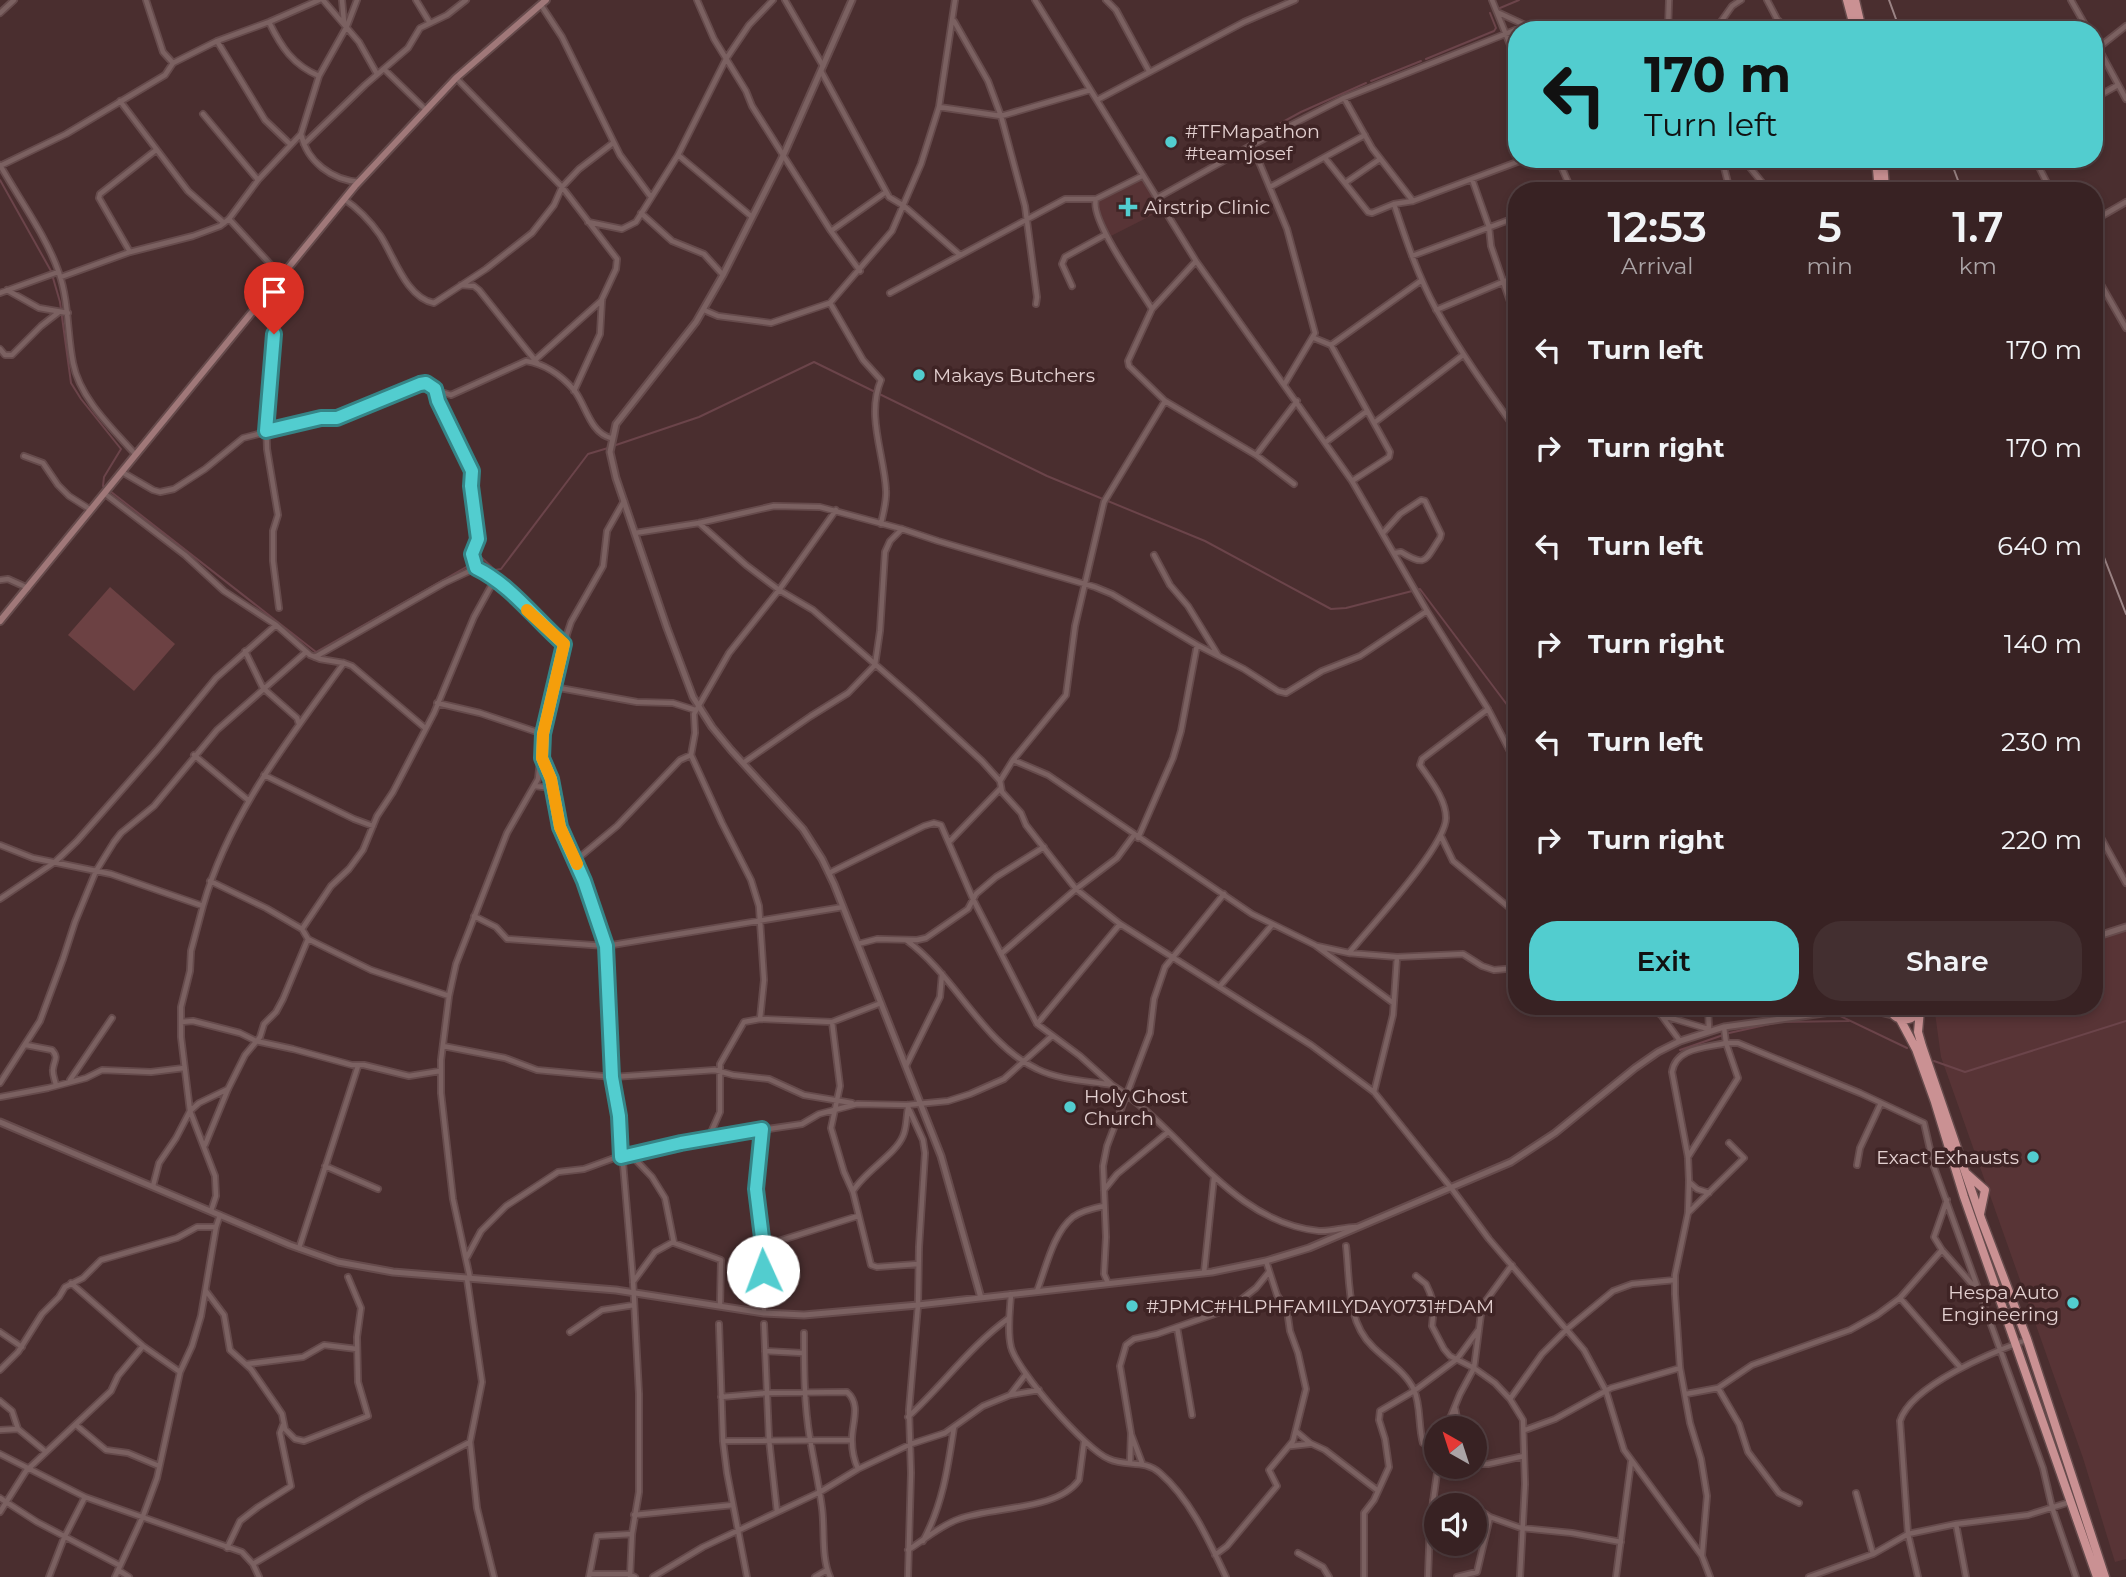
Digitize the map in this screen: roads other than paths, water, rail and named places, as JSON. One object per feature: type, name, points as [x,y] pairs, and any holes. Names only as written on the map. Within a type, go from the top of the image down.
[{"type":"highway","points":[[1847,0],[1853,21]]},
{"type":"highway","points":[[1854,0],[1860,21]]},
{"type":"highway","points":[[1894,1015],[1916,1049],[1964,1197],[2097,1577]]},
{"type":"highway","points":[[1897,1015],[1912,1019],[1915,1015]]},
{"type":"highway","points":[[1920,1015],[1918,1032],[1922,1046],[2027,1339],[2105,1577]]},
{"type":"main road","points":[[0,621],[359,182],[456,78],[543,2]]},
{"type":"street","points":[[0,13],[14,0]]},
{"type":"street","points":[[146,0],[163,52],[173,63]]},
{"type":"street","points":[[135,455],[80,383],[73,362],[68,313],[60,274],[0,165],[65,134],[164,75],[173,63],[217,41],[321,0],[345,24],[364,49],[377,74]]},
{"type":"street","points":[[342,0],[345,24]]},
{"type":"street","points":[[2,290],[193,236],[227,221],[258,180],[301,134],[319,76],[357,0]]},
{"type":"street","points":[[416,0],[430,23]]},
{"type":"street","points":[[304,144],[408,48],[418,30],[447,15],[466,0]]},
{"type":"street","points":[[697,0],[714,39],[752,106],[831,231],[860,271]]},
{"type":"street","points":[[587,222],[622,229],[634,223],[678,155],[726,59],[753,19],[773,0]]},
{"type":"street","points":[[785,0],[886,192],[893,201],[904,205],[960,255]]},
{"type":"street","points":[[852,0],[784,154],[723,275],[704,310],[677,349],[620,417],[611,438],[610,452],[681,670],[697,707],[803,829],[829,873],[844,907],[945,1168],[981,1298]]},
{"type":"street","points":[[704,310],[718,316],[771,323],[830,303],[860,271],[892,231],[921,164],[939,107],[955,0]]},
{"type":"street","points":[[1036,0],[1196,261],[1352,481],[1427,611],[1488,709],[1508,748]]},
{"type":"street","points":[[1106,0],[1116,9],[1149,71]]},
{"type":"street","points":[[1097,100],[1244,22],[1295,0]]},
{"type":"street","points":[[1668,21],[1669,0]]},
{"type":"street","points":[[1720,21],[1731,3],[1741,0]]},
{"type":"street","points":[[1767,0],[1779,21]]},
{"type":"street","points":[[2071,0],[2083,21]]},
{"type":"street","points":[[1494,1],[1508,39]]},
{"type":"street","points":[[543,2],[613,143],[651,197]]},
{"type":"street","points":[[1498,13],[1518,21]]},
{"type":"street","points":[[953,21],[988,81],[1001,116],[1027,218],[1036,304]]},
{"type":"street","points":[[269,22],[289,56],[300,66],[319,76]]},
{"type":"street","points":[[2103,41],[2126,26]]},
{"type":"street","points":[[1157,198],[1344,98],[1506,34]]},
{"type":"street","points":[[217,41],[265,120],[290,144]]},
{"type":"street","points":[[2103,58],[2126,99]]},
{"type":"street","points":[[384,69],[425,109]]},
{"type":"street","points":[[456,78],[562,187],[617,259],[616,269],[603,299],[600,334],[574,391]]},
{"type":"street","points":[[2103,93],[2118,85]]},
{"type":"street","points":[[939,107],[1001,116],[1090,90]]},
{"type":"street","points":[[1344,98],[1380,159],[1413,201]]},
{"type":"street","points":[[120,101],[188,191],[227,221],[282,276]]},
{"type":"street","points":[[203,114],[258,180]]},
{"type":"street","points":[[301,134],[313,158],[330,174],[359,182]]},
{"type":"street","points":[[1270,187],[1365,135]]},
{"type":"street","points":[[344,200],[359,209],[380,236],[400,273],[418,296],[434,303],[486,269],[532,233],[554,205],[562,187],[579,169],[613,143]]},
{"type":"street","points":[[1252,145],[1287,229],[1314,328],[1314,338],[1284,385]]},
{"type":"street","points":[[130,252],[99,198],[100,194],[156,150]]},
{"type":"street","points":[[678,155],[753,217]]},
{"type":"street","points":[[1325,158],[1368,212],[1413,201],[1508,165]]},
{"type":"street","points":[[1346,183],[1380,159]]},
{"type":"street","points":[[1750,168],[1762,182]]},
{"type":"street","points":[[890,293],[1065,199],[1096,200],[1142,176]]},
{"type":"street","points":[[1472,179],[1489,227],[1491,246],[1508,296]]},
{"type":"street","points":[[831,231],[886,192]]},
{"type":"street","points":[[1096,200],[1094,209],[1105,235],[1152,309]]},
{"type":"street","points":[[2103,215],[2126,202]]},
{"type":"street","points":[[1394,204],[1412,256],[1436,310],[1463,355],[1508,418]]},
{"type":"street","points":[[641,213],[672,241],[704,254],[723,275]]},
{"type":"street","points":[[1412,256],[1508,220]]},
{"type":"street","points":[[1072,286],[1062,260],[1105,235]]},
{"type":"street","points":[[1196,261],[1152,309],[1128,361],[1130,369],[1165,401],[1256,455],[1294,484]]},
{"type":"street","points":[[1331,345],[1422,280]]},
{"type":"street","points":[[1436,310],[1508,280]]},
{"type":"street","points":[[460,285],[474,286],[479,290],[537,362],[552,371],[574,391],[596,428],[611,438]]},
{"type":"street","points":[[2103,288],[2126,328]]},
{"type":"street","points":[[2,290],[39,308],[68,313]]},
{"type":"street","points":[[122,471],[153,490],[160,492],[174,489],[205,469],[243,438],[321,418],[337,418],[420,384],[426,383],[451,395],[519,362],[537,362],[603,299]]},
{"type":"street","points":[[830,303],[863,360],[881,380],[876,393],[875,412],[886,490],[881,524]]},
{"type":"street","points":[[256,307],[272,328],[275,340],[266,431],[278,516],[273,531],[273,561],[279,608]]},
{"type":"street","points":[[0,349],[5,355],[12,355],[59,312]]},
{"type":"street","points":[[1314,338],[1331,345],[1390,455],[1352,481]]},
{"type":"street","points":[[1374,422],[1463,355]]},
{"type":"street","points":[[435,389],[438,401],[472,471],[471,486],[478,539],[472,554],[476,568],[495,579],[564,644]]},
{"type":"street","points":[[950,842],[1000,785],[1013,760],[1066,695],[1075,626],[1104,502],[1165,401]]},
{"type":"street","points":[[1256,455],[1297,401]]},
{"type":"street","points":[[1326,442],[1367,411]]},
{"type":"street","points":[[24,456],[43,463],[69,496],[91,510]]},
{"type":"street","points":[[104,493],[185,555],[224,591],[276,625],[306,652],[315,657],[352,666],[425,728]]},
{"type":"street","points":[[1383,533],[1400,514],[1421,500],[1425,501],[1441,533],[1440,538],[1421,561],[1412,560],[1401,552],[1395,553]]},
{"type":"street","points":[[494,1577],[477,1508],[470,1442],[482,1382],[467,1257],[453,1199],[441,1093],[440,1071],[449,996],[456,964],[474,916],[513,821],[535,786],[542,758],[543,734],[564,644],[571,622],[603,566],[607,531],[624,501]]},
{"type":"street","points":[[635,533],[785,505],[836,510],[1112,594],[1197,645],[1286,693],[1322,671],[1360,656],[1427,611]]},
{"type":"street","points":[[760,1019],[764,980],[761,922],[751,880],[691,755],[697,707],[729,653],[779,590],[836,510]]},
{"type":"street","points":[[699,523],[746,565],[779,590],[813,610],[982,761],[1006,798],[1021,813],[1026,825],[1076,889],[1120,925],[1311,1045],[1374,1092],[1489,1239],[1584,1350],[1606,1391],[1618,1435],[1631,1461],[1702,1556],[1710,1577]]},
{"type":"street","points":[[743,763],[848,693],[875,665],[885,552],[890,541],[902,529]]},
{"type":"street","points":[[1154,555],[1173,589],[1188,607],[1218,656]]},
{"type":"street","points":[[315,657],[444,583],[476,568]]},
{"type":"street","points":[[0,580],[8,579],[28,588]]},
{"type":"street","points":[[302,929],[331,886],[357,859],[425,728],[474,617],[495,579]]},
{"type":"street","points":[[0,899],[55,862],[76,842],[216,678],[276,625]]},
{"type":"street","points":[[1002,953],[1076,889],[1117,858],[1136,836],[1173,758],[1181,731],[1197,645]]},
{"type":"street","points":[[245,651],[263,688],[297,718],[299,725]]},
{"type":"street","points":[[0,1083],[40,1021],[96,871],[121,833],[154,806],[217,730],[306,652]]},
{"type":"street","points":[[211,1211],[216,1186],[205,1145],[190,1111],[184,1069],[181,1022],[183,992],[190,971],[191,951],[210,881],[232,829],[264,775],[344,663]]},
{"type":"street","points":[[554,687],[637,702],[697,707]]},
{"type":"street","points":[[437,703],[489,716],[543,734]]},
{"type":"street","points":[[1349,953],[1424,862],[1441,836],[1446,816],[1437,790],[1420,765],[1422,759],[1488,709]]},
{"type":"street","points":[[194,755],[248,800]]},
{"type":"street","points":[[575,861],[617,827],[680,761],[691,755]]},
{"type":"street","points":[[542,758],[547,766],[560,827],[606,946],[612,1077],[619,1116],[633,1282],[640,1463],[639,1492],[632,1534],[632,1576],[590,1575],[598,1536],[632,1534]]},
{"type":"street","points":[[1013,760],[1048,775],[1252,914],[1315,945],[1392,1002]]},
{"type":"street","points":[[264,775],[373,826]]},
{"type":"street","points":[[535,786],[552,788]]},
{"type":"street","points":[[829,873],[930,824],[941,825],[974,899],[1037,1024],[1126,1094],[1232,1193],[1276,1220],[1320,1231],[1360,1227]]},
{"type":"street","points":[[1441,836],[1453,861],[1508,907]]},
{"type":"street","points":[[2103,841],[2126,883]]},
{"type":"street","points":[[0,845],[33,858],[125,878],[203,906]]},
{"type":"street","points":[[858,944],[881,939],[925,939],[968,909],[996,877],[1044,847]]},
{"type":"street","points":[[210,881],[266,908],[302,929],[308,939],[371,970],[449,996]]},
{"type":"street","points":[[1108,1283],[1104,1274],[1104,1159],[1150,1033],[1154,999],[1161,976],[1172,956],[1224,894]]},
{"type":"street","points":[[474,916],[496,927],[507,939],[606,946],[844,907]]},
{"type":"street","points":[[1037,1024],[1120,925]]},
{"type":"street","points":[[1220,986],[1272,925]]},
{"type":"street","points":[[2103,934],[2126,927]]},
{"type":"street","points":[[205,1145],[245,1055],[283,999],[308,939]]},
{"type":"street","points":[[923,952],[925,939]]},
{"type":"street","points":[[906,940],[923,952],[1010,1053],[1052,1075],[1112,1085]]},
{"type":"street","points":[[1315,945],[1349,953],[1397,957],[1463,954],[1494,970],[1508,969]]},
{"type":"street","points":[[1374,1092],[1389,1033],[1397,957]]},
{"type":"street","points":[[906,1066],[940,997],[942,974]]},
{"type":"street","points":[[707,1139],[720,1112],[720,1071],[723,1056],[746,1020],[832,1022],[881,1003]]},
{"type":"street","points":[[1662,1015],[1681,1041]]},
{"type":"street","points":[[1664,1015],[1708,1030]]},
{"type":"street","points":[[1707,1015],[1708,1030]]},
{"type":"street","points":[[0,1122],[338,1262],[373,1269],[469,1279],[633,1292],[764,1313],[804,1315],[1204,1273],[1266,1261],[1309,1248],[1452,1189],[1511,1161],[1532,1149],[1635,1068],[1658,1052],[1681,1041],[1708,1030],[1813,1015]]},
{"type":"street","points":[[70,1081],[112,1018]]},
{"type":"street","points":[[181,1022],[193,1021],[240,1032],[256,1041],[409,1076],[440,1071]]},
{"type":"street","points":[[832,1022],[840,1086],[831,1128],[853,1192],[872,1266],[919,1264]]},
{"type":"street","points":[[1688,1157],[1738,1078],[1726,1043],[1724,1027]]},
{"type":"street","points":[[443,1046],[505,1058],[537,1070],[612,1077],[720,1071],[769,1079],[804,1096],[856,1104],[907,1107],[948,1101],[1004,1079],[1052,1036]]},
{"type":"street","points":[[1702,1556],[1707,1496],[1680,1368],[1675,1280],[1688,1213],[1688,1157],[1672,1072],[1677,1058],[1688,1051],[1738,1043],[1924,1123],[1934,1167],[2002,1348],[2025,1423],[2043,1468],[2052,1507],[2076,1577]]},
{"type":"street","points":[[26,1045],[52,1049],[55,1052],[57,1057],[53,1072],[56,1085]]},
{"type":"street","points":[[299,1248],[358,1066]]},
{"type":"street","points":[[0,1097],[56,1085],[102,1070],[151,1072],[184,1069]]},
{"type":"street","points":[[153,1186],[159,1163],[190,1111],[199,1103],[228,1089]]},
{"type":"street","points":[[1857,1165],[1860,1148],[1881,1103]]},
{"type":"street","points":[[467,1257],[481,1231],[509,1204],[558,1172],[584,1169],[668,1145],[802,1124],[814,1116],[856,1104]]},
{"type":"street","points":[[853,1192],[878,1162],[899,1143],[904,1132],[907,1107]]},
{"type":"street","points":[[907,1107],[925,1150],[919,1305],[908,1417],[911,1444],[908,1577]]},
{"type":"street","points":[[762,1129],[756,1189],[763,1246],[764,1313]]},
{"type":"street","points":[[1103,1190],[1117,1174],[1168,1132]]},
{"type":"street","points":[[1688,1213],[1744,1158],[1729,1143]]},
{"type":"street","points":[[631,1155],[652,1177],[665,1198],[673,1242],[721,1260],[720,1306]]},
{"type":"street","points":[[325,1166],[378,1189]]},
{"type":"street","points":[[1204,1273],[1214,1177]]},
{"type":"street","points":[[1689,1181],[1697,1189],[1709,1193]]},
{"type":"street","points":[[1947,1199],[1934,1235],[1942,1250],[1982,1295]]},
{"type":"street","points":[[1037,1291],[1066,1224],[1080,1213],[1104,1206]]},
{"type":"street","points":[[115,1577],[143,1517],[159,1465],[180,1372],[192,1346],[206,1291],[220,1215]]},
{"type":"street","points":[[763,1246],[858,1216]]},
{"type":"street","points":[[0,1370],[22,1347],[43,1314],[71,1283],[83,1278],[103,1258],[177,1238],[198,1227],[216,1227]]},
{"type":"street","points":[[633,1282],[655,1252],[673,1242]]},
{"type":"street","points":[[1346,1246],[1354,1318],[1369,1343],[1385,1356],[1414,1391],[1424,1444]]},
{"type":"street","points":[[1686,1394],[1718,1388],[1766,1359],[1850,1330],[1877,1315],[1900,1298],[1942,1250]]},
{"type":"street","points":[[1216,1555],[1227,1546],[1277,1486],[1269,1469],[1291,1446],[1297,1432],[1306,1389],[1287,1310],[1276,1295],[1266,1261]]},
{"type":"street","points":[[1451,1416],[1474,1368],[1482,1306],[1512,1265]]},
{"type":"street","points":[[1142,1463],[1131,1433],[1120,1366],[1126,1345],[1134,1339],[1177,1328],[1235,1306],[1256,1288],[1269,1272]]},
{"type":"street","points":[[1416,1276],[1426,1284],[1430,1293],[1434,1306],[1432,1326],[1444,1349],[1495,1383],[1510,1399],[1523,1420],[1525,1484],[1520,1577]]},
{"type":"street","points":[[283,1425],[295,1439],[303,1441],[367,1418],[369,1412],[358,1382],[360,1308],[348,1277]]},
{"type":"street","points":[[1510,1399],[1542,1354],[1599,1302],[1623,1286],[1675,1280]]},
{"type":"street","points":[[71,1283],[143,1346],[180,1372]]},
{"type":"street","points":[[206,1291],[224,1315],[230,1350],[246,1364],[281,1411],[283,1425],[280,1433],[290,1486],[240,1521],[227,1548]]},
{"type":"street","points":[[1011,1294],[1011,1346],[1026,1374],[1084,1441],[1109,1459],[1142,1463],[1160,1473],[1184,1500],[1226,1577]]},
{"type":"street","points":[[1900,1298],[1960,1367]]},
{"type":"street","points":[[570,1332],[602,1310],[634,1305]]},
{"type":"street","points":[[908,1417],[936,1391],[975,1345],[1010,1318]]},
{"type":"street","points":[[719,1324],[723,1440],[747,1577]]},
{"type":"street","points":[[764,1324],[769,1439],[777,1512]]},
{"type":"street","points":[[1177,1328],[1192,1415]]},
{"type":"street","points":[[1364,1577],[1364,1513],[1374,1500],[1389,1467],[1385,1439],[1378,1420],[1380,1411],[1414,1391],[1457,1359],[1479,1329]]},
{"type":"street","points":[[0,1332],[22,1347]]},
{"type":"street","points":[[804,1333],[802,1353],[805,1393],[830,1577]]},
{"type":"street","points":[[1918,1577],[1908,1534],[1900,1421],[1905,1410],[1960,1367],[2027,1339]]},
{"type":"street","points":[[246,1364],[303,1357],[324,1345],[357,1349]]},
{"type":"street","points":[[0,1512],[28,1468],[112,1389],[118,1376],[143,1346]]},
{"type":"street","points":[[765,1352],[802,1353]]},
{"type":"street","points":[[1525,1430],[1555,1419],[1606,1391],[1680,1368]]},
{"type":"street","points":[[1010,1395],[1026,1374]]},
{"type":"street","points":[[1718,1388],[1738,1424],[1748,1452],[1779,1493],[1799,1503]]},
{"type":"street","points":[[653,1577],[703,1546],[820,1492],[858,1469],[911,1444],[941,1436],[976,1410],[1010,1395],[1039,1390]]},
{"type":"street","points":[[721,1397],[843,1391],[851,1396],[855,1404],[852,1440],[853,1458],[858,1469]]},
{"type":"street","points":[[0,1401],[15,1415],[19,1429],[46,1452]]},
{"type":"street","points":[[1455,1406],[1457,1416]]},
{"type":"street","points":[[76,1425],[106,1450],[128,1453],[159,1465]]},
{"type":"street","points":[[922,1541],[936,1517],[941,1500],[954,1427]]},
{"type":"street","points":[[0,1430],[19,1429]]},
{"type":"street","points":[[1297,1432],[1377,1490]]},
{"type":"street","points":[[1130,1463],[1131,1433]]},
{"type":"street","points":[[723,1440],[852,1440]]},
{"type":"street","points":[[908,1550],[957,1520],[1016,1506],[1042,1503],[1060,1496],[1079,1480],[1084,1441]]},
{"type":"street","points":[[253,1564],[364,1498],[470,1442]]},
{"type":"street","points":[[1291,1446],[1310,1443]]},
{"type":"street","points":[[0,1454],[85,1497],[242,1552],[253,1564],[259,1577]]},
{"type":"street","points":[[1488,1464],[1524,1456]]},
{"type":"street","points":[[1616,1577],[1631,1461]]},
{"type":"street","points":[[1856,1493],[1873,1554]]},
{"type":"street","points":[[51,1576],[64,1538],[85,1497]]},
{"type":"street","points":[[0,1498],[129,1577]]},
{"type":"street","points":[[1809,1577],[1873,1554],[1908,1534],[1956,1524],[2028,1515],[2070,1502]]},
{"type":"street","points":[[634,1516],[733,1505]]},
{"type":"street","points":[[1487,1515],[1521,1528],[1573,1533],[1621,1542]]},
{"type":"street","points":[[1457,1577],[1477,1572],[1490,1517]]},
{"type":"street","points":[[1956,1524],[1966,1577]]},
{"type":"street","points":[[1298,1553],[1323,1567],[1329,1577]]},
{"type":"street","points":[[1428,1577],[1429,1556]]},
{"type":"street","points":[[814,1577],[827,1570]]},
{"type":"waterway","points":[[1500,8],[1519,0]]},
{"type":"waterway","points":[[1426,59],[1494,31],[1496,28],[1490,13]]},
{"type":"waterway","points":[[1371,81],[1421,61]]},
{"type":"waterway","points":[[1266,131],[1366,83]]},
{"type":"waterway","points":[[0,180],[51,271],[60,302],[71,383],[121,449],[104,477],[105,488]]},
{"type":"waterway","points":[[613,446],[699,417],[814,362],[1047,476],[1205,541],[1331,609],[1346,608],[1420,589],[1508,706]]},
{"type":"waterway","points":[[110,491],[316,652],[482,558],[495,570],[501,569],[588,454],[608,448]]},
{"type":"waterway","points":[[1838,1015],[1907,1048]]},
{"type":"waterway","points":[[1680,1050],[1729,1033],[1779,1022],[1849,1021]]},
{"type":"waterway","points":[[1934,1061],[1965,1072],[2126,1021]]},
{"type":"railway","points":[[1889,0],[1897,21]]},
{"type":"railway","points":[[1953,168],[1959,182]]},
{"type":"railway","points":[[2103,555],[2126,614]]},
{"type":"place","name":"#TFMapathon #teamjosef","points":[[1171,142]]},
{"type":"place","name":"Airstrip Clinic","points":[[1128,207]]},
{"type":"place","name":"Makays Butchers","points":[[919,375]]},
{"type":"place","name":"Holy Ghost Church","points":[[1070,1107]]},
{"type":"place","name":"Exact Exhausts","points":[[2033,1157]]},
{"type":"place","name":"Hespa Auto Engineering","points":[[2073,1303]]},
{"type":"place","name":"#JPMC#HLPHFAMILYDAY0731#DAM","points":[[1132,1306]]}]
